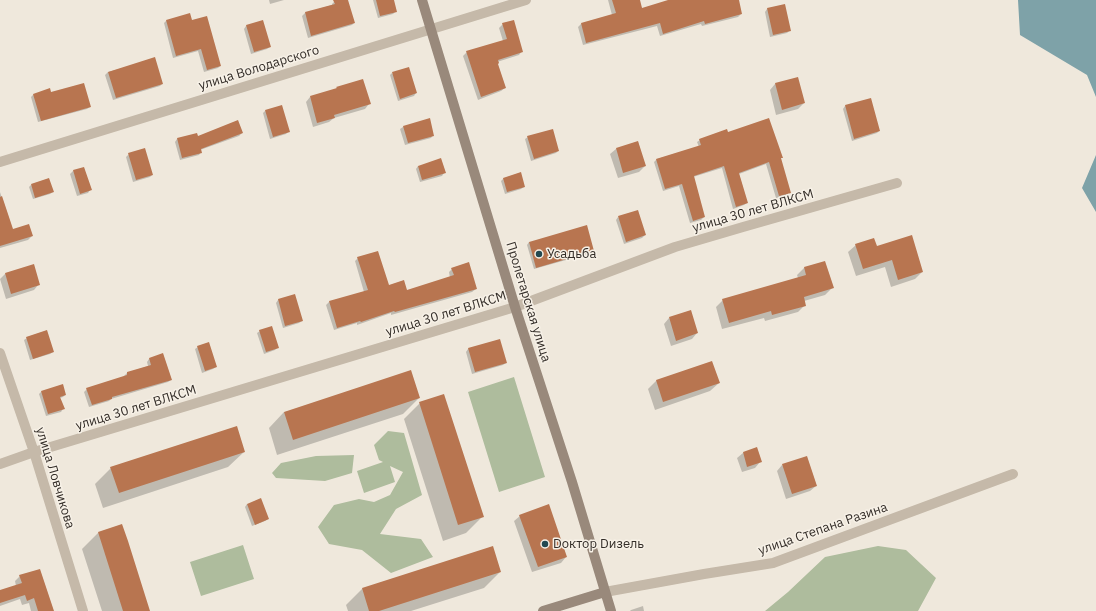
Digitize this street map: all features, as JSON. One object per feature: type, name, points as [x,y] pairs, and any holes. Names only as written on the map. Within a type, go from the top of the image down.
[{"type":"street","name":"Пролетарская улица","points":[[422,0],[515,307],[572,482],[610,611]]},
{"type":"street","name":"улица Володарского","points":[[0,162],[526,0]]},
{"type":"street","name":"улица 30 лет ВЛКСМ","points":[[0,464],[34,452],[515,307],[675,248],[897,183]]},
{"type":"street","name":"улица Ловчикова","points":[[0,353],[34,452],[82,611]]},
{"type":"street","name":"улица Степана Разина","points":[[543,611],[605,592],[773,563],[1013,474]]},
{"type":"green space","points":[[514,377],[545,477],[499,492],[468,392]]},
{"type":"green space","points":[[388,431],[404,433],[422,495],[396,509],[380,534],[421,539],[433,557],[391,573],[362,550],[329,544],[318,527],[334,505],[359,499],[374,502],[390,495],[403,472],[390,466],[395,482],[364,493],[357,471],[383,462],[379,460],[374,445]]},
{"type":"green space","points":[[354,455],[352,473],[325,481],[276,478],[272,473],[281,463],[316,456]]},
{"type":"green space","points":[[243,545],[254,579],[201,596],[190,562]]},
{"type":"green space","points":[[878,546],[906,550],[936,578],[918,611],[765,611],[788,592],[825,557]]},
{"type":"water","points":[[1018,0],[1096,0],[1096,97],[1087,75],[1020,35]]},
{"type":"water","points":[[1096,155],[1096,212],[1082,188]]},
{"type":"building","points":[[333,0],[348,0],[355,23],[311,36],[305,12],[335,4]]},
{"type":"building","points":[[376,0],[394,0],[397,12],[380,16]]},
{"type":"building","points":[[612,0],[640,0],[642,8],[668,0],[739,0],[742,14],[705,24],[704,21],[663,34],[660,23],[586,43],[581,23],[616,13]]},
{"type":"building","points":[[785,4],[791,31],[773,35],[767,8]]},
{"type":"building","points":[[190,13],[192,20],[207,16],[221,66],[207,70],[201,49],[176,56],[166,20]]},
{"type":"building","points":[[263,20],[271,47],[254,52],[246,25]]},
{"type":"building","points":[[514,20],[523,52],[498,60],[506,88],[481,97],[466,51],[507,39],[502,23]]},
{"type":"building","points":[[155,57],[163,84],[116,98],[108,72]]},
{"type":"building","points":[[409,67],[417,93],[400,99],[392,72]]},
{"type":"building","points":[[798,77],[805,103],[782,110],[775,83]]},
{"type":"building","points":[[363,79],[371,104],[334,115],[335,118],[317,123],[310,96]]},
{"type":"building","points":[[84,83],[91,107],[41,121],[33,94],[50,88],[51,92]]},
{"type":"building","points":[[871,98],[880,131],[854,139],[845,105]]},
{"type":"building","points":[[282,105],[290,132],[273,137],[265,110]]},
{"type":"building","points":[[430,118],[434,136],[408,143],[403,126]]},
{"type":"building","points":[[769,118],[783,158],[781,158],[791,193],[779,196],[769,162],[739,173],[748,203],[736,207],[724,166],[694,176],[705,217],[693,221],[682,184],[665,189],[656,159],[701,145],[699,139],[727,129],[728,132]]},
{"type":"building","points":[[238,120],[243,133],[201,149],[202,153],[182,158],[177,138],[197,133],[198,136]]},
{"type":"building","points":[[553,129],[559,151],[534,159],[527,136]]},
{"type":"building","points":[[638,141],[646,166],[623,173],[616,148]]},
{"type":"building","points":[[145,148],[153,175],[136,180],[128,153]]},
{"type":"building","points":[[441,158],[446,173],[422,180],[418,166]]},
{"type":"building","points":[[84,167],[92,190],[80,194],[73,170]]},
{"type":"building","points":[[521,172],[525,187],[507,192],[503,178]]},
{"type":"building","points":[[49,178],[54,192],[35,198],[31,184]]},
{"type":"building","points":[[2,196],[13,229],[29,224],[33,236],[0,246],[0,197]]},
{"type":"building","points":[[638,210],[646,235],[626,242],[618,216]]},
{"type":"building","points":[[587,225],[594,251],[536,268],[529,242]]},
{"type":"building","points":[[912,235],[923,272],[898,280],[892,260],[863,269],[855,244],[874,238],[877,246]]},
{"type":"building","points":[[378,251],[389,285],[404,280],[407,290],[454,275],[451,268],[469,262],[477,289],[337,328],[329,301],[368,290],[357,257]]},
{"type":"building","points":[[825,261],[834,288],[804,297],[806,306],[772,315],[771,311],[729,323],[722,299],[806,275],[804,267]]},
{"type":"building","points":[[34,264],[40,285],[11,294],[5,273]]},
{"type":"building","points":[[295,294],[303,321],[285,326],[278,299]]},
{"type":"building","points":[[691,310],[698,333],[676,341],[669,317]]},
{"type":"building","points":[[272,326],[279,348],[266,352],[259,330]]},
{"type":"building","points":[[47,330],[54,352],[33,359],[26,337]]},
{"type":"building","points":[[500,339],[507,363],[475,372],[468,348]]},
{"type":"building","points":[[209,342],[217,367],[205,371],[197,346]]},
{"type":"building","points":[[163,353],[172,380],[112,397],[112,399],[92,405],[86,388],[127,375],[127,372],[151,365],[149,358]]},
{"type":"building","points":[[712,361],[720,383],[663,402],[656,380]]},
{"type":"building","points":[[411,370],[420,398],[293,440],[284,412]]},
{"type":"building","points":[[63,384],[66,395],[60,397],[65,409],[48,414],[41,391]]},
{"type":"building","points":[[444,394],[484,517],[458,525],[419,402]]},
{"type":"building","points":[[237,426],[245,452],[119,493],[110,467]]},
{"type":"building","points":[[757,447],[762,462],[747,467],[743,452]]},
{"type":"building","points":[[807,456],[817,486],[792,494],[782,464]]},
{"type":"building","points":[[261,498],[269,519],[255,525],[247,504]]},
{"type":"building","points":[[549,504],[567,557],[538,567],[519,515]]},
{"type":"building","points":[[122,524],[150,611],[123,611],[98,532]]},
{"type":"building","points":[[493,546],[501,572],[379,611],[369,611],[362,588]]},
{"type":"building","points":[[40,569],[54,611],[38,611],[34,598],[27,601],[25,595],[0,603],[0,590],[22,583],[19,575]]},
{"type":"place","name":"Усадьба","points":[[539,254]]},
{"type":"place","name":"Dоктор Dизель","points":[[545,544]]}]
